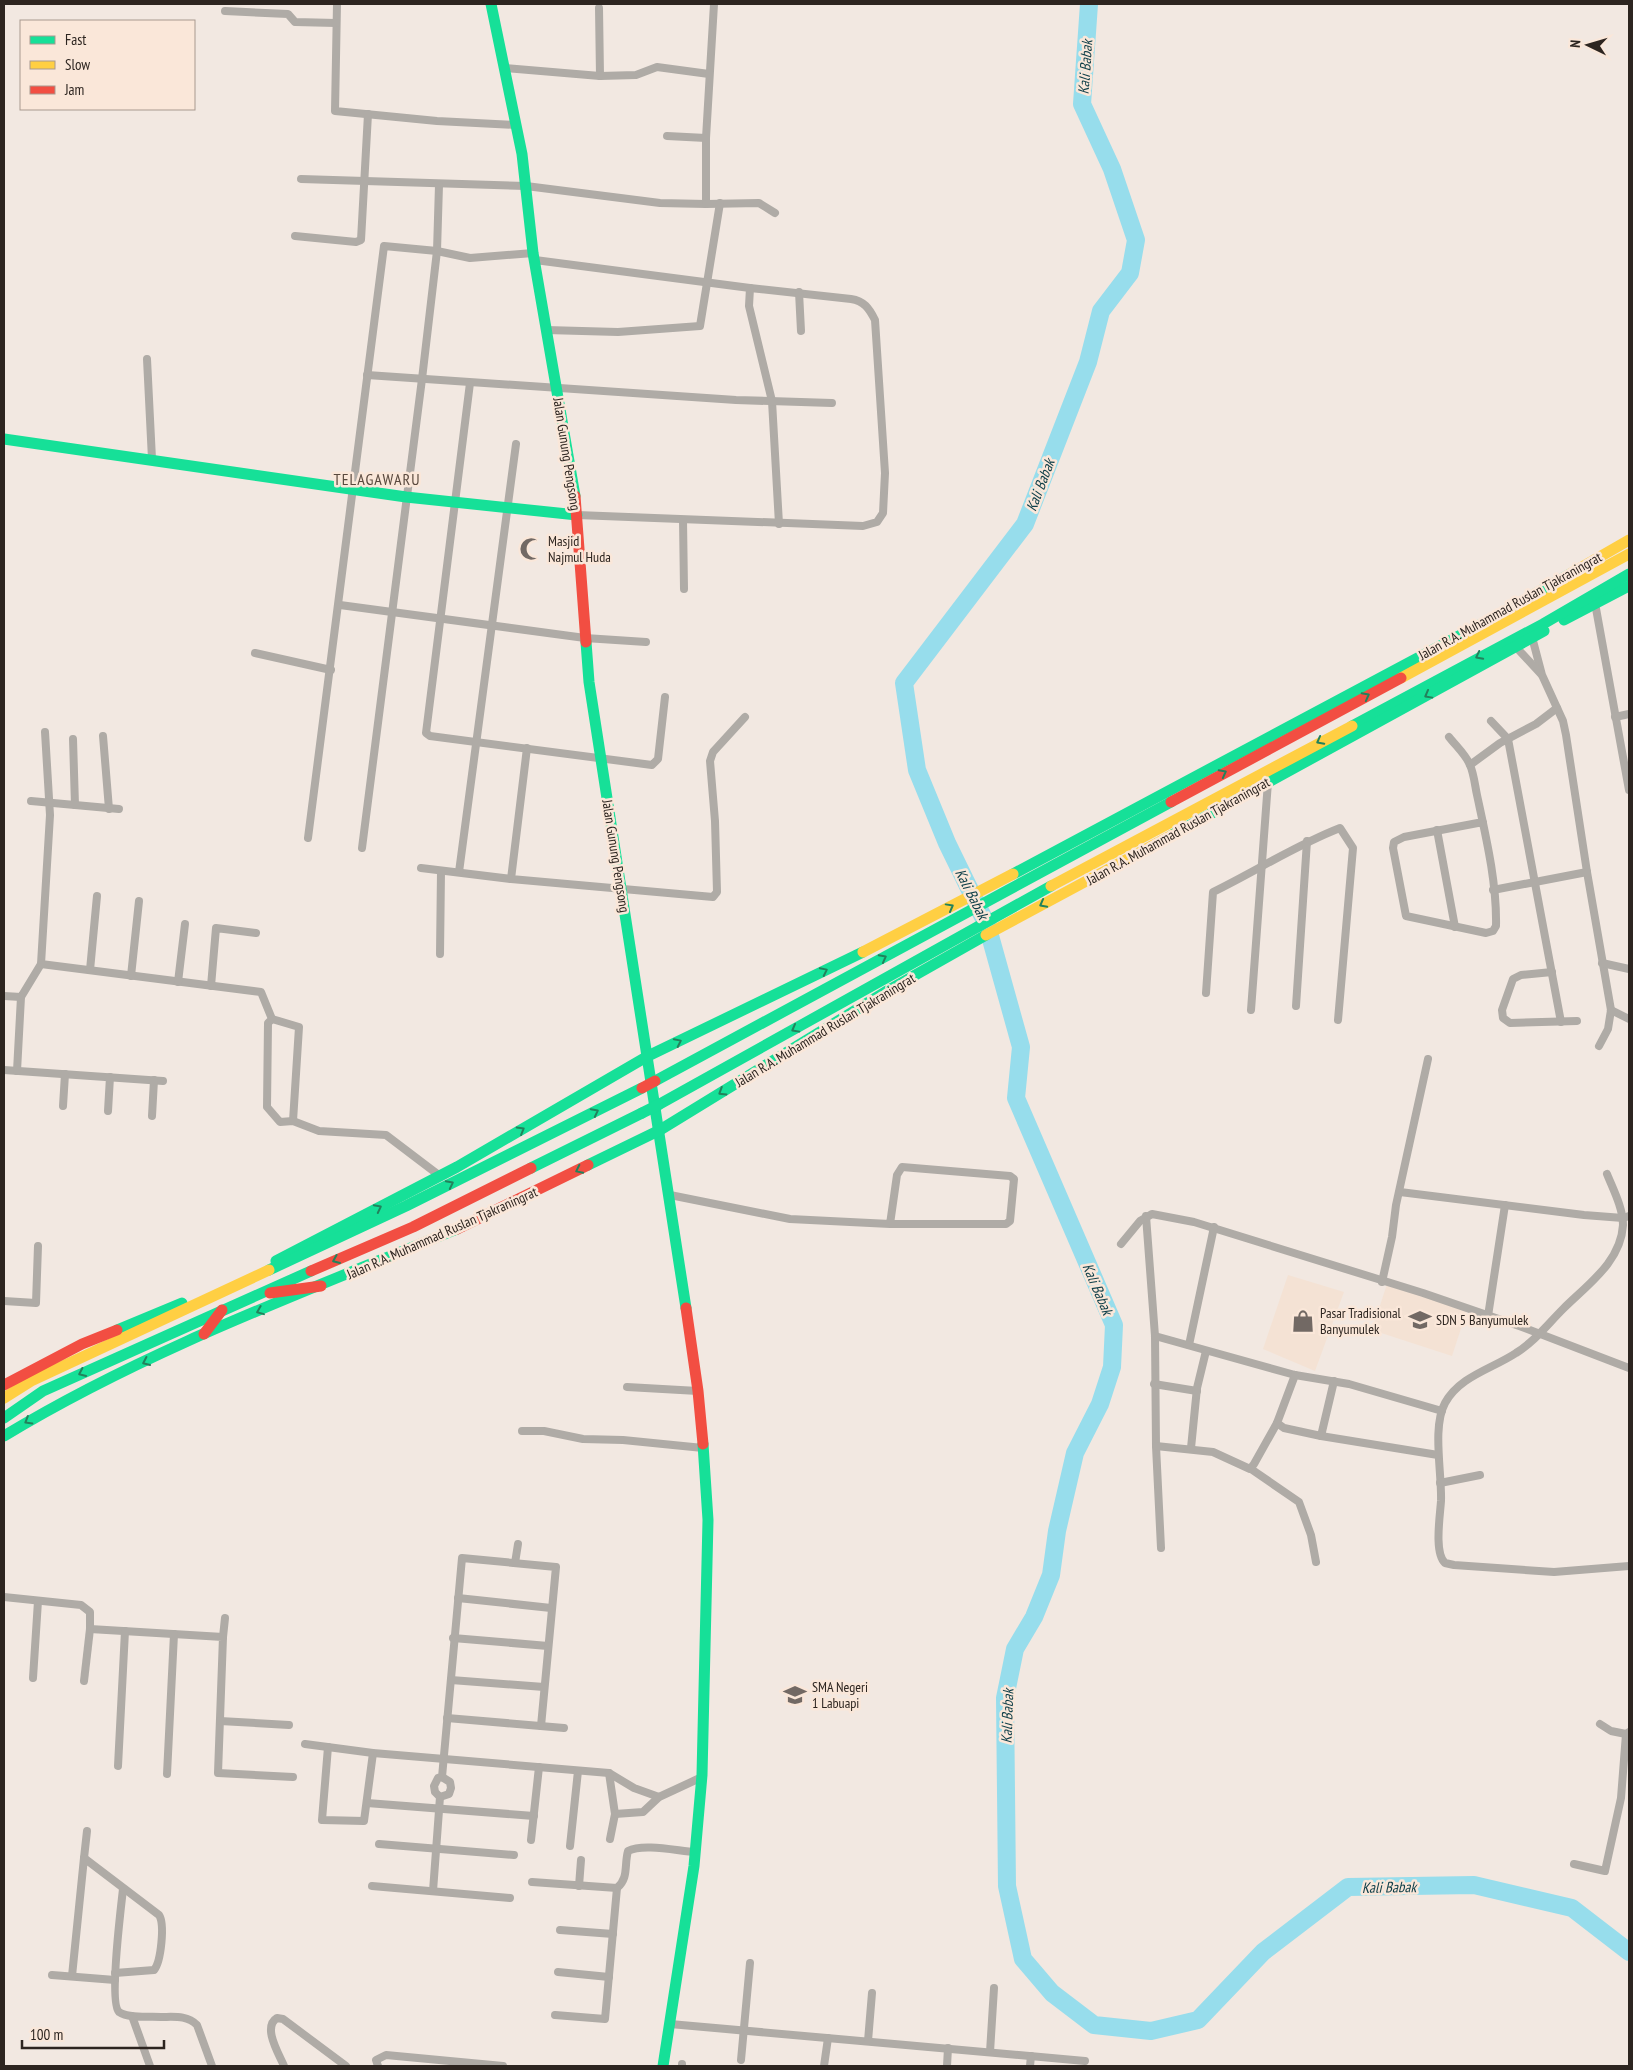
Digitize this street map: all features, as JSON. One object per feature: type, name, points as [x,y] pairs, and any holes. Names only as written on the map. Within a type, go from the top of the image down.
[{"type":"main road","name":"Jalan Gunung Pengsong","points":[[491,4],[506,68],[516,125],[526,186],[534,256],[577,515],[585,638],[600,759],[660,1130],[698,1391],[708,1520],[705,1719],[702,1777],[695,1852],[663,2066]]},
{"type":"main road","points":[[4,439],[352,489],[577,515]]},
{"type":"main road","name":"Jalan R.A. Muhammad Ruslan Tjakraningrat","points":[[4,1385],[82,1344],[170,1309],[273,1262],[440,1176],[648,1056],[907,931],[1071,849],[1498,615],[1629,540]]},
{"type":"main road","name":"Jalan R.A. Muhammad Ruslan Tjakraningrat","points":[[1117,824],[1524,612],[1629,554]]},
{"type":"main road","points":[[1550,597],[1576,571]]},
{"type":"main road","name":"Jalan R.A. Muhammad Ruslan Tjakraningrat","points":[[4,1418],[43,1391],[258,1294],[413,1227],[658,1105],[1082,869],[1543,624],[1629,574]]},
{"type":"main road","name":"Jalan R.A. Muhammad Ruslan Tjakraningrat","points":[[4,1436],[52,1407],[204,1334],[462,1227],[660,1130],[928,968],[1592,604],[1629,586]]},
{"type":"main road","points":[[1561,612],[1592,604]]},
{"type":"main road","points":[[1498,615],[1524,612]]},
{"type":"main road","points":[[1532,637],[1543,624]]},
{"type":"main road","name":"Jalan R.A. Muhammad Ruslan Tjakraningrat","points":[[4,1398],[31,1381],[200,1304],[244,1281],[406,1206],[656,1081],[916,941],[1071,849]]},
{"type":"main road","points":[[244,1281],[273,1262]]},
{"type":"main road","points":[[258,1294],[303,1290],[321,1286]]},
{"type":"main road","points":[[170,1309],[200,1304]]},
{"type":"main road","points":[[204,1334],[222,1310]]},
{"type":"street","points":[[337,4],[334,110],[437,121],[516,125]]},
{"type":"street","points":[[706,204],[706,138],[714,4]]},
{"type":"street","points":[[599,8],[600,76]]},
{"type":"street","points":[[225,11],[288,14],[295,22],[336,23]]},
{"type":"street","points":[[506,68],[600,76],[636,75],[657,67],[709,74]]},
{"type":"street","points":[[295,236],[359,241],[368,114]]},
{"type":"street","points":[[667,136],[706,138]]},
{"type":"street","points":[[301,179],[439,185],[526,186],[660,204],[759,203],[775,213]]},
{"type":"street","points":[[362,848],[437,251],[439,185]]},
{"type":"street","points":[[546,330],[618,332],[697,328],[700,325],[720,203]]},
{"type":"street","points":[[308,838],[340,605],[352,489],[385,245],[437,251],[470,258],[534,256],[750,288],[799,292],[861,301],[870,310],[874,320],[884,438],[883,513],[877,522],[870,526],[778,524],[577,515]]},
{"type":"street","points":[[750,288],[749,306],[772,401],[778,524]]},
{"type":"street","points":[[799,292],[801,331]]},
{"type":"street","points":[[147,358],[152,459]]},
{"type":"street","points":[[367,375],[470,383],[832,403]]},
{"type":"street","points":[[470,383],[425,731],[430,736],[652,766],[656,764],[664,697]]},
{"type":"street","points":[[459,872],[516,444]]},
{"type":"street","points":[[683,520],[684,589]]},
{"type":"street","points":[[1592,604],[1615,717],[1626,760],[1629,790]]},
{"type":"street","points":[[340,605],[491,627],[585,638],[646,642]]},
{"type":"street","points":[[1532,637],[1542,675],[1563,721],[1569,751],[1587,872],[1611,1010],[1608,1029],[1599,1046]]},
{"type":"street","points":[[1516,647],[1542,675]]},
{"type":"street","points":[[255,654],[331,670]]},
{"type":"street","points":[[1470,765],[1508,739],[1536,724],[1557,708]]},
{"type":"street","points":[[1615,717],[1629,714]]},
{"type":"street","points":[[421,868],[511,879],[715,896],[715,821],[710,761],[713,752],[745,717]]},
{"type":"street","points":[[1491,721],[1508,739],[1561,1022]]},
{"type":"street","points":[[17,1071],[21,997],[41,964],[49,802],[45,732]]},
{"type":"street","points":[[103,736],[109,808]]},
{"type":"street","points":[[1449,737],[1470,765],[1483,822],[1496,920],[1493,931],[1486,933],[1406,916],[1403,910],[1394,842],[1404,837],[1483,822]]},
{"type":"street","points":[[73,738],[75,805]]},
{"type":"street","points":[[511,879],[527,748]]},
{"type":"street","points":[[1252,1010],[1268,782]]},
{"type":"street","points":[[31,801],[119,810]]},
{"type":"street","points":[[1206,993],[1213,892],[1262,868],[1307,841],[1340,828],[1353,848],[1338,1020]]},
{"type":"street","points":[[1437,830],[1456,927]]},
{"type":"street","points":[[1296,1006],[1307,841]]},
{"type":"street","points":[[440,954],[441,870]]},
{"type":"street","points":[[1493,890],[1587,872]]},
{"type":"street","points":[[90,970],[97,896]]},
{"type":"street","points":[[131,976],[138,901]]},
{"type":"street","points":[[178,982],[185,924]]},
{"type":"street","points":[[211,986],[216,928],[256,933]]},
{"type":"street","points":[[1602,963],[1629,969]]},
{"type":"street","points":[[41,964],[261,992],[272,1019]]},
{"type":"street","points":[[1552,972],[1522,975],[1513,979],[1502,1010],[1502,1016],[1510,1022],[1578,1021]]},
{"type":"street","points":[[4,996],[21,997]]},
{"type":"street","points":[[1611,1010],[1629,1019]]},
{"type":"street","points":[[272,1019],[298,1026],[293,1121]]},
{"type":"street","points":[[272,1019],[268,1023],[266,1107],[280,1122],[293,1121],[319,1131],[386,1136],[440,1176]]},
{"type":"street","points":[[1382,1282],[1428,1059]]},
{"type":"street","points":[[4,1070],[163,1081]]},
{"type":"street","points":[[63,1106],[65,1074]]},
{"type":"street","points":[[108,1111],[110,1077]]},
{"type":"street","points":[[152,1116],[154,1080]]},
{"type":"street","points":[[670,1195],[790,1219],[890,1224],[1006,1224],[1010,1220],[1014,1179],[1010,1176],[902,1168],[897,1175],[890,1224]]},
{"type":"street","points":[[1607,1174],[1626,1217],[1612,1258],[1540,1334],[1517,1353],[1466,1380],[1450,1396],[1442,1411],[1438,1455],[1440,1483],[1438,1554],[1445,1563],[1554,1572],[1629,1566]]},
{"type":"street","points":[[1400,1192],[1626,1217]]},
{"type":"street","points":[[1488,1316],[1505,1205]]},
{"type":"street","points":[[1122,1244],[1140,1221],[1152,1214],[1214,1227],[1488,1316],[1629,1368]]},
{"type":"street","points":[[1146,1216],[1154,1336],[1156,1446],[1161,1548]]},
{"type":"street","points":[[1189,1345],[1214,1227]]},
{"type":"street","points":[[4,1301],[36,1303],[38,1246]]},
{"type":"street","points":[[1154,1336],[1295,1375],[1334,1381],[1410,1400],[1442,1411]]},
{"type":"street","points":[[1191,1448],[1197,1391],[1206,1350]]},
{"type":"street","points":[[1251,1469],[1277,1423],[1295,1375]]},
{"type":"street","points":[[1321,1436],[1334,1381]]},
{"type":"street","points":[[1154,1384],[1197,1391]]},
{"type":"street","points":[[627,1387],[698,1391]]},
{"type":"street","points":[[1277,1423],[1284,1428],[1321,1436],[1438,1455]]},
{"type":"street","points":[[522,1431],[544,1431],[583,1439],[623,1440],[702,1448]]},
{"type":"street","points":[[1156,1446],[1191,1448],[1214,1452],[1251,1469],[1299,1502],[1311,1535],[1316,1562]]},
{"type":"street","points":[[1440,1483],[1480,1475]]},
{"type":"street","points":[[515,1563],[518,1544]]},
{"type":"street","points":[[442,1777],[453,1638],[462,1558],[556,1567],[541,1726]]},
{"type":"street","points":[[4,1597],[81,1605],[88,1608],[90,1629],[84,1680]]},
{"type":"street","points":[[458,1598],[551,1608]]},
{"type":"street","points":[[33,1678],[38,1601]]},
{"type":"street","points":[[226,1618],[223,1637],[218,1773],[293,1777]]},
{"type":"street","points":[[90,1629],[223,1637]]},
{"type":"street","points":[[118,1766],[124,1631]]},
{"type":"street","points":[[167,1774],[174,1634]]},
{"type":"street","points":[[453,1638],[548,1646]]},
{"type":"street","points":[[451,1680],[544,1687]]},
{"type":"street","points":[[447,1718],[564,1728]]},
{"type":"street","points":[[220,1721],[288,1725]]},
{"type":"street","points":[[1574,1864],[1602,1872],[1605,1871],[1621,1798],[1628,1733],[1611,1732],[1600,1724]]},
{"type":"street","points":[[305,1744],[373,1753],[610,1773],[634,1788],[659,1797]]},
{"type":"street","points":[[328,1747],[322,1820],[364,1821],[373,1753]]},
{"type":"street","points":[[531,1840],[539,1767]]},
{"type":"street","points":[[570,1846],[578,1771]]},
{"type":"street","points":[[610,1773],[615,1814],[610,1839]]},
{"type":"street","points":[[433,1892],[440,1798],[435,1792],[434,1786],[438,1778],[442,1777]]},
{"type":"street","points":[[440,1798],[449,1794],[452,1788],[450,1782],[442,1777]]},
{"type":"street","points":[[615,1814],[643,1812],[659,1797],[702,1777]]},
{"type":"street","points":[[367,1803],[534,1816]]},
{"type":"street","points":[[72,1976],[87,1831]]},
{"type":"street","points":[[379,1844],[514,1855]]},
{"type":"street","points":[[555,2015],[605,2019],[617,1888],[625,1879],[627,1856],[632,1849],[645,1848],[695,1852]]},
{"type":"street","points":[[52,1975],[115,1976],[154,1970],[158,1963],[163,1922],[159,1915],[123,1890],[84,1858]]},
{"type":"street","points":[[579,1886],[581,1860]]},
{"type":"street","points":[[532,1882],[617,1888]]},
{"type":"street","points":[[372,1886],[510,1898]]},
{"type":"street","points":[[123,1890],[115,1976],[116,2008],[120,2012],[132,2016],[182,2017],[193,2021],[197,2025],[212,2066]]},
{"type":"street","points":[[560,1930],[613,1934]]},
{"type":"street","points":[[741,2060],[750,1962]]},
{"type":"street","points":[[558,1972],[609,1977]]},
{"type":"street","points":[[990,2052],[994,1988]]},
{"type":"street","points":[[868,2041],[872,1993]]},
{"type":"street","points":[[132,2016],[150,2066]]},
{"type":"street","points":[[284,2066],[270,2028],[272,2021],[277,2018],[283,2019],[346,2066]]},
{"type":"street","points":[[670,2024],[990,2052],[1072,2063],[1085,2061]]},
{"type":"street","points":[[824,2066],[828,2038]]},
{"type":"street","points":[[947,2066],[948,2048]]},
{"type":"street","points":[[378,2066],[376,2060],[382,2055],[442,2063],[503,2066]]},
{"type":"street","points":[[1030,2066],[1031,2056]]},
{"type":"shaded area","name":"Pasar Tradisional Banyumulek","points":[[1288,1275],[1344,1292],[1315,1371],[1263,1349]]},
{"type":"shaded area","name":"SDN 5 Banyumulek","points":[[1387,1284],[1467,1310],[1452,1356],[1372,1330]]},
{"type":"waterway","name":"Kali Babak","points":[[1089,4],[1082,104],[1112,169],[1136,240],[1130,273],[1101,311],[1088,362],[1025,524],[904,683],[917,770],[947,843],[987,925],[1021,1047],[1016,1098],[1114,1325],[1112,1367],[1100,1404],[1075,1453],[1057,1531],[1051,1575],[1034,1617],[1015,1649],[1005,1698],[1007,1886],[1023,1959],[1052,1993],[1094,2025],[1151,2031],[1198,2020],[1263,1952],[1348,1887],[1474,1885],[1572,1908],[1629,1952]]},
{"type":"traffic: fast","points":[[491,4],[522,154],[533,253],[575,496]]},
{"type":"traffic: fast","points":[[4,439],[406,497],[577,515]]},
{"type":"traffic: fast","points":[[1013,874],[1498,615],[1570,574]]},
{"type":"traffic: fast","points":[[1352,726],[1543,624],[1629,574]]},
{"type":"traffic: fast","points":[[1564,620],[1629,586]]},
{"type":"traffic: fast","points":[[1172,835],[1544,631]]},
{"type":"traffic: fast","points":[[586,642],[589,682],[686,1308]]},
{"type":"traffic: fast","points":[[655,1081],[1171,802]]},
{"type":"traffic: fast","points":[[658,1105],[1051,886]]},
{"type":"traffic: fast","points":[[588,1165],[660,1130],[887,991],[986,935]]},
{"type":"traffic: fast","points":[[276,1261],[457,1167],[648,1056],[863,952]]},
{"type":"traffic: fast","points":[[269,1270],[406,1206],[642,1088]]},
{"type":"traffic: fast","points":[[642,1113],[658,1105]]},
{"type":"traffic: fast","points":[[531,1168],[642,1113]]},
{"type":"traffic: fast","points":[[4,1436],[58,1405],[169,1349],[457,1229]]},
{"type":"traffic: fast","points":[[4,1418],[43,1391],[311,1271]]},
{"type":"traffic: fast","points":[[117,1330],[182,1303]]},
{"type":"traffic: fast","points":[[663,2066],[694,1866],[702,1775],[708,1520],[703,1444]]},
{"type":"traffic: slow","points":[[1570,574],[1629,540]]},
{"type":"traffic: slow","points":[[1401,678],[1629,554]]},
{"type":"traffic: slow","points":[[1051,886],[1352,726]]},
{"type":"traffic: slow","points":[[986,935],[1172,835]]},
{"type":"traffic: slow","points":[[863,952],[1013,874]]},
{"type":"traffic: slow","points":[[4,1398],[31,1381],[269,1270]]},
{"type":"traffic: jam","points":[[575,496],[586,642]]},
{"type":"traffic: jam","points":[[1171,802],[1401,678]]},
{"type":"traffic: jam","points":[[642,1088],[655,1081]]},
{"type":"traffic: jam","points":[[457,1229],[588,1165]]},
{"type":"traffic: jam","points":[[311,1271],[413,1227],[531,1168]]},
{"type":"traffic: jam","points":[[270,1293],[321,1286]]},
{"type":"traffic: jam","points":[[686,1308],[698,1391],[703,1444]]},
{"type":"traffic: jam","points":[[204,1334],[222,1310]]},
{"type":"traffic: jam","points":[[4,1385],[82,1344],[117,1330]]},
{"type":"place","name":"Masjid Najmul Huda","points":[[531,549]]},
{"type":"place","name":"SDN 5 Banyumulek","points":[[1420,1320]]},
{"type":"place","name":"Pasar Tradisional Banyumulek","points":[[1303,1321]]},
{"type":"place","name":"SMA Negeri 1 Labuapi","points":[[795,1695]]},
{"type":"district","name":"TELAGAWARU","points":[[377,479]]}]
